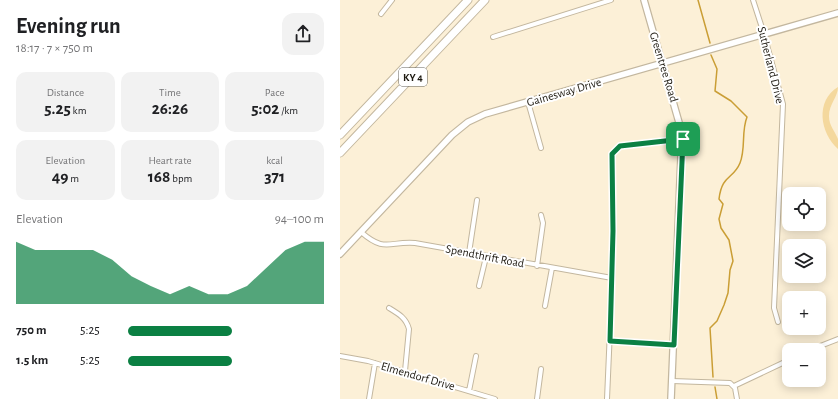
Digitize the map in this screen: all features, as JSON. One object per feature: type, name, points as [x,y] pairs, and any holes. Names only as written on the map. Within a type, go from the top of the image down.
[{"type":"highway","name":"KY 4","points":[[340,135],[468,0]]},
{"type":"highway","name":"KY 4","points":[[340,153],[485,0]]},
{"type":"street","points":[[381,14],[392,0]]},
{"type":"street","points":[[493,37],[611,0]]},
{"type":"street","name":"Greentree Road","points":[[644,0],[679,118],[683,139],[671,399]]},
{"type":"street","name":"Sutherland Drive","points":[[753,0],[783,104],[774,308],[778,322]]},
{"type":"street","name":"Gainesway Drive","points":[[340,254],[461,127],[477,117],[838,13]]},
{"type":"street","points":[[528,102],[541,148]]},
{"type":"street","points":[[607,399],[612,278],[612,154],[620,146],[683,139]]},
{"type":"street","points":[[469,253],[477,200]]},
{"type":"street","points":[[537,266],[543,223],[541,216]]},
{"type":"street","name":"Spendthrift Road","points":[[361,232],[372,242],[383,246],[415,243],[486,257],[612,278]]},
{"type":"street","points":[[479,286],[486,257]]},
{"type":"street","points":[[545,306],[552,268]]},
{"type":"street","points":[[389,308],[401,316],[407,323],[409,329],[405,371]]},
{"type":"street","points":[[826,344],[838,339]]},
{"type":"street","points":[[610,341],[674,345]]},
{"type":"street","name":"Elmendorf Drive","points":[[340,356],[361,359],[405,371],[495,399]]},
{"type":"street","points":[[469,391],[476,356]]},
{"type":"street","points":[[734,386],[782,363]]},
{"type":"street","points":[[369,399],[376,364]]},
{"type":"street","points":[[537,399],[541,369]]},
{"type":"street","points":[[672,381],[729,383],[734,386],[737,399]]},
{"type":"shaded area","points":[[838,87],[837,94],[830,108],[829,120],[838,139],[838,149],[827,135],[824,126],[823,109],[826,100]]},
{"type":"waterway","points":[[698,0],[710,43]]},
{"type":"waterway","points":[[711,55],[717,69],[715,91],[731,101],[747,117],[744,128],[743,152],[740,163],[725,181],[720,191],[719,199],[723,204],[719,219],[721,228],[729,240],[733,261],[730,270],[728,293],[724,305],[717,321],[710,328],[713,377]]},
{"type":"waterway","points":[[715,387],[717,399]]},
{"type":"route","points":[[683,139],[674,345],[610,341],[613,231],[612,154],[617,147],[620,146],[683,139]]}]
